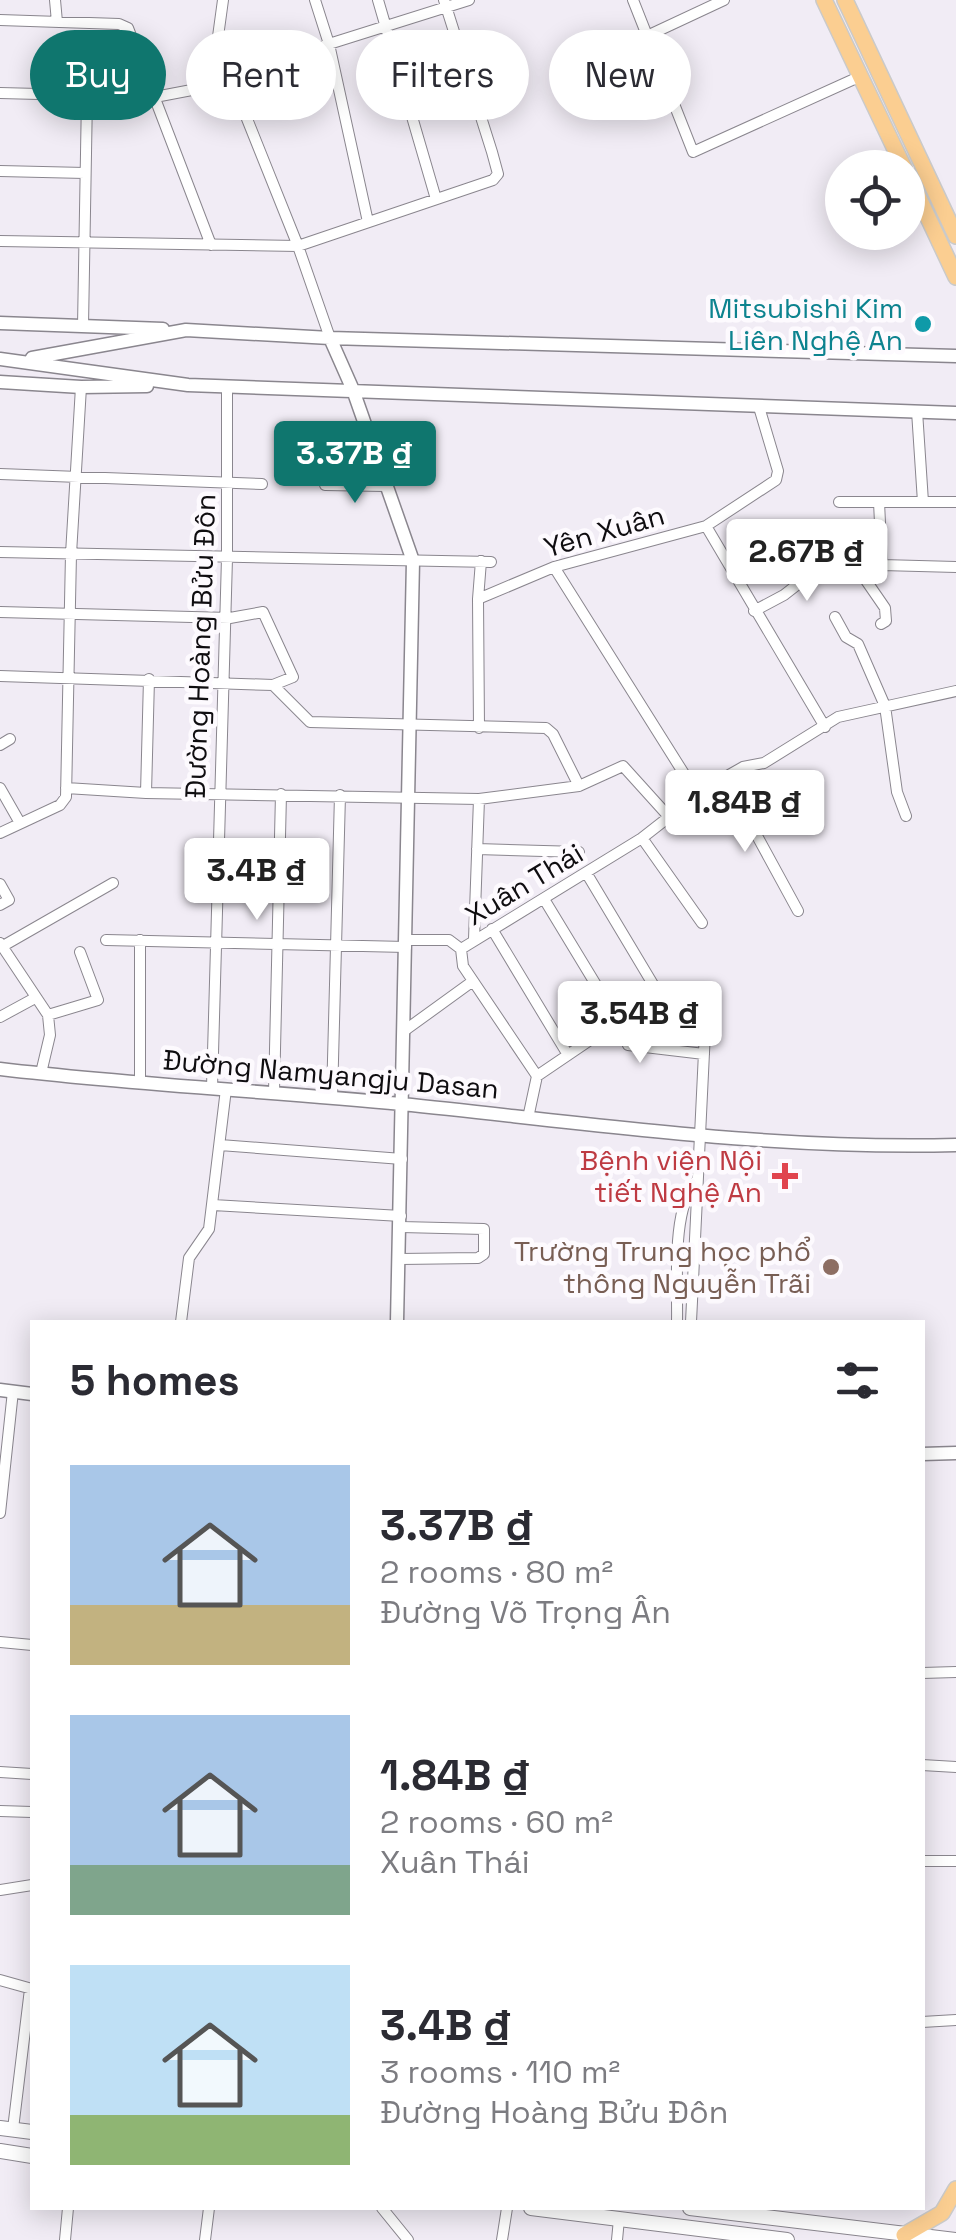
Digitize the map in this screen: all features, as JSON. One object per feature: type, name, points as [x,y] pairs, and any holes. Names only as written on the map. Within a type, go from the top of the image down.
[{"type":"main road","points":[[824,0],[896,150]]},
{"type":"main road","points":[[845,0],[956,236]]},
{"type":"main road","points":[[862,76],[877,68]]},
{"type":"main road","points":[[925,211],[956,277]]},
{"type":"main road","points":[[0,2152],[30,2156]]},
{"type":"main road","points":[[904,2235],[942,2213],[956,2189]]},
{"type":"main road","points":[[547,2210],[619,2219],[688,2234],[721,2232],[787,2240]]},
{"type":"main road","points":[[706,2210],[956,2240]]},
{"type":"main road","points":[[721,2212],[721,2232]]},
{"type":"main road","points":[[808,2240],[810,2223]]},
{"type":"street","points":[[55,0],[57,22]]},
{"type":"street","points":[[218,30],[222,0]]},
{"type":"street","points":[[314,0],[325,30]]},
{"type":"street","points":[[378,0],[436,199]]},
{"type":"street","points":[[336,42],[445,4],[469,0]]},
{"type":"street","points":[[633,0],[645,30]]},
{"type":"street","points":[[660,30],[724,0]]},
{"type":"street","points":[[0,241],[298,246],[493,180],[498,174],[445,4]]},
{"type":"street","points":[[0,20],[118,24],[129,30]]},
{"type":"street","points":[[336,72],[368,222]]},
{"type":"street","points":[[680,120],[693,152],[862,76]]},
{"type":"street","points":[[0,93],[30,94]]},
{"type":"street","points":[[83,326],[87,120]]},
{"type":"street","points":[[165,120],[211,244]]},
{"type":"street","points":[[248,120],[353,390],[412,561],[412,726],[397,1320]]},
{"type":"street","points":[[0,171],[86,173]]},
{"type":"street","points":[[0,323],[330,338],[956,356]]},
{"type":"street","points":[[20,360],[186,330]]},
{"type":"street","points":[[0,359],[188,385]]},
{"type":"street","points":[[0,382],[81,387],[188,385],[353,390],[956,413]]},
{"type":"street","name":"Đường Hoàng Bửu Đôn","points":[[181,1320],[188,1262],[209,1229],[220,1144],[215,942],[227,386]]},
{"type":"street","points":[[0,833],[60,805],[66,797],[71,554],[81,387]]},
{"type":"street","name":"Yên Xuân","points":[[478,599],[554,567],[706,526],[776,480],[758,407]]},
{"type":"street","points":[[918,411],[924,502]]},
{"type":"street","points":[[0,474],[262,484]]},
{"type":"street","points":[[326,485],[386,486]]},
{"type":"street","points":[[838,502],[956,502]]},
{"type":"street","points":[[879,502],[882,565]]},
{"type":"street","points":[[706,526],[824,728]]},
{"type":"street","points":[[0,552],[486,562],[478,599],[479,728]]},
{"type":"street","points":[[754,611],[784,595],[834,556]]},
{"type":"street","points":[[881,624],[886,620],[884,608],[865,579],[882,565],[956,568]]},
{"type":"street","points":[[554,567],[698,796]]},
{"type":"street","points":[[0,612],[224,618],[264,612],[294,677],[273,685],[0,676]]},
{"type":"street","points":[[835,617],[863,654],[886,706],[897,792],[906,816]]},
{"type":"street","points":[[146,793],[149,680]]},
{"type":"street","points":[[273,685],[310,722],[549,730],[580,786]]},
{"type":"street","name":"Xuân Thái","points":[[537,1076],[463,966],[461,950],[587,874],[743,767],[764,763],[838,717],[956,691]]},
{"type":"street","points":[[66,788],[478,799],[580,786],[626,766],[670,818]]},
{"type":"street","points":[[720,782],[756,834],[798,911]]},
{"type":"street","points":[[0,788],[20,824]]},
{"type":"street","points":[[274,1092],[280,794]]},
{"type":"street","points":[[332,1098],[340,796]]},
{"type":"street","points":[[474,939],[478,799]]},
{"type":"street","points":[[642,838],[702,922]]},
{"type":"street","points":[[477,850],[579,852]]},
{"type":"street","points":[[587,874],[657,991]]},
{"type":"street","points":[[41,1073],[50,1035],[48,1015],[2,944],[113,883]]},
{"type":"street","points":[[0,884],[9,900],[0,905]]},
{"type":"street","points":[[544,899],[618,1021],[628,1045],[704,1054]]},
{"type":"street","points":[[492,929],[568,1055]]},
{"type":"street","points":[[106,940],[336,945],[449,940],[461,950]]},
{"type":"street","points":[[140,940],[140,1082]]},
{"type":"street","points":[[48,1015],[98,1000],[80,952]]},
{"type":"street","points":[[404,1030],[473,982]]},
{"type":"street","points":[[528,1118],[537,1076],[657,991],[700,999],[706,1011],[690,1320]]},
{"type":"street","points":[[0,1017],[35,998]]},
{"type":"street","name":"Đường Namyangju Dasan","points":[[0,1069],[404,1104],[699,1138],[956,1145]]},
{"type":"street","points":[[220,1144],[402,1158]]},
{"type":"street","points":[[677,1320],[674,1252],[681,1210],[696,1180]]},
{"type":"street","points":[[213,1206],[484,1229],[484,1254],[478,1258],[400,1258]]},
{"type":"street","points":[[674,1252],[694,1252]]},
{"type":"street","points":[[0,1513],[6,1390]]},
{"type":"street","points":[[925,1454],[956,1453]]},
{"type":"street","points":[[0,1642],[30,1645]]},
{"type":"street","points":[[925,1672],[956,1672]]},
{"type":"street","points":[[925,1765],[956,1766]]},
{"type":"street","points":[[0,1772],[30,1774]]},
{"type":"street","points":[[0,1811],[30,1812]]},
{"type":"street","points":[[925,1860],[956,1861]]},
{"type":"street","points":[[0,1890],[30,1885]]},
{"type":"street","points":[[0,1980],[30,1989]]},
{"type":"street","points":[[6,2128],[30,1995]]},
{"type":"street","points":[[925,2022],[956,2020]]},
{"type":"street","points":[[65,2240],[68,2210]]},
{"type":"street","points":[[205,2240],[210,2210]]},
{"type":"street","points":[[384,2210],[404,2236],[391,2240]]},
{"type":"street","points":[[502,2240],[507,2210]]},
{"type":"street","points":[[617,2240],[619,2219]]},
{"type":"place","name":"Mitsubishi Kim Liên Nghệ An","points":[[923,324]]},
{"type":"place","name":"Bệnh viện Nội tiết Nghệ An","points":[[785,1176]]},
{"type":"place","name":"Trường Trung học phổ thông Nguyễn Trãi","points":[[831,1267]]}]
